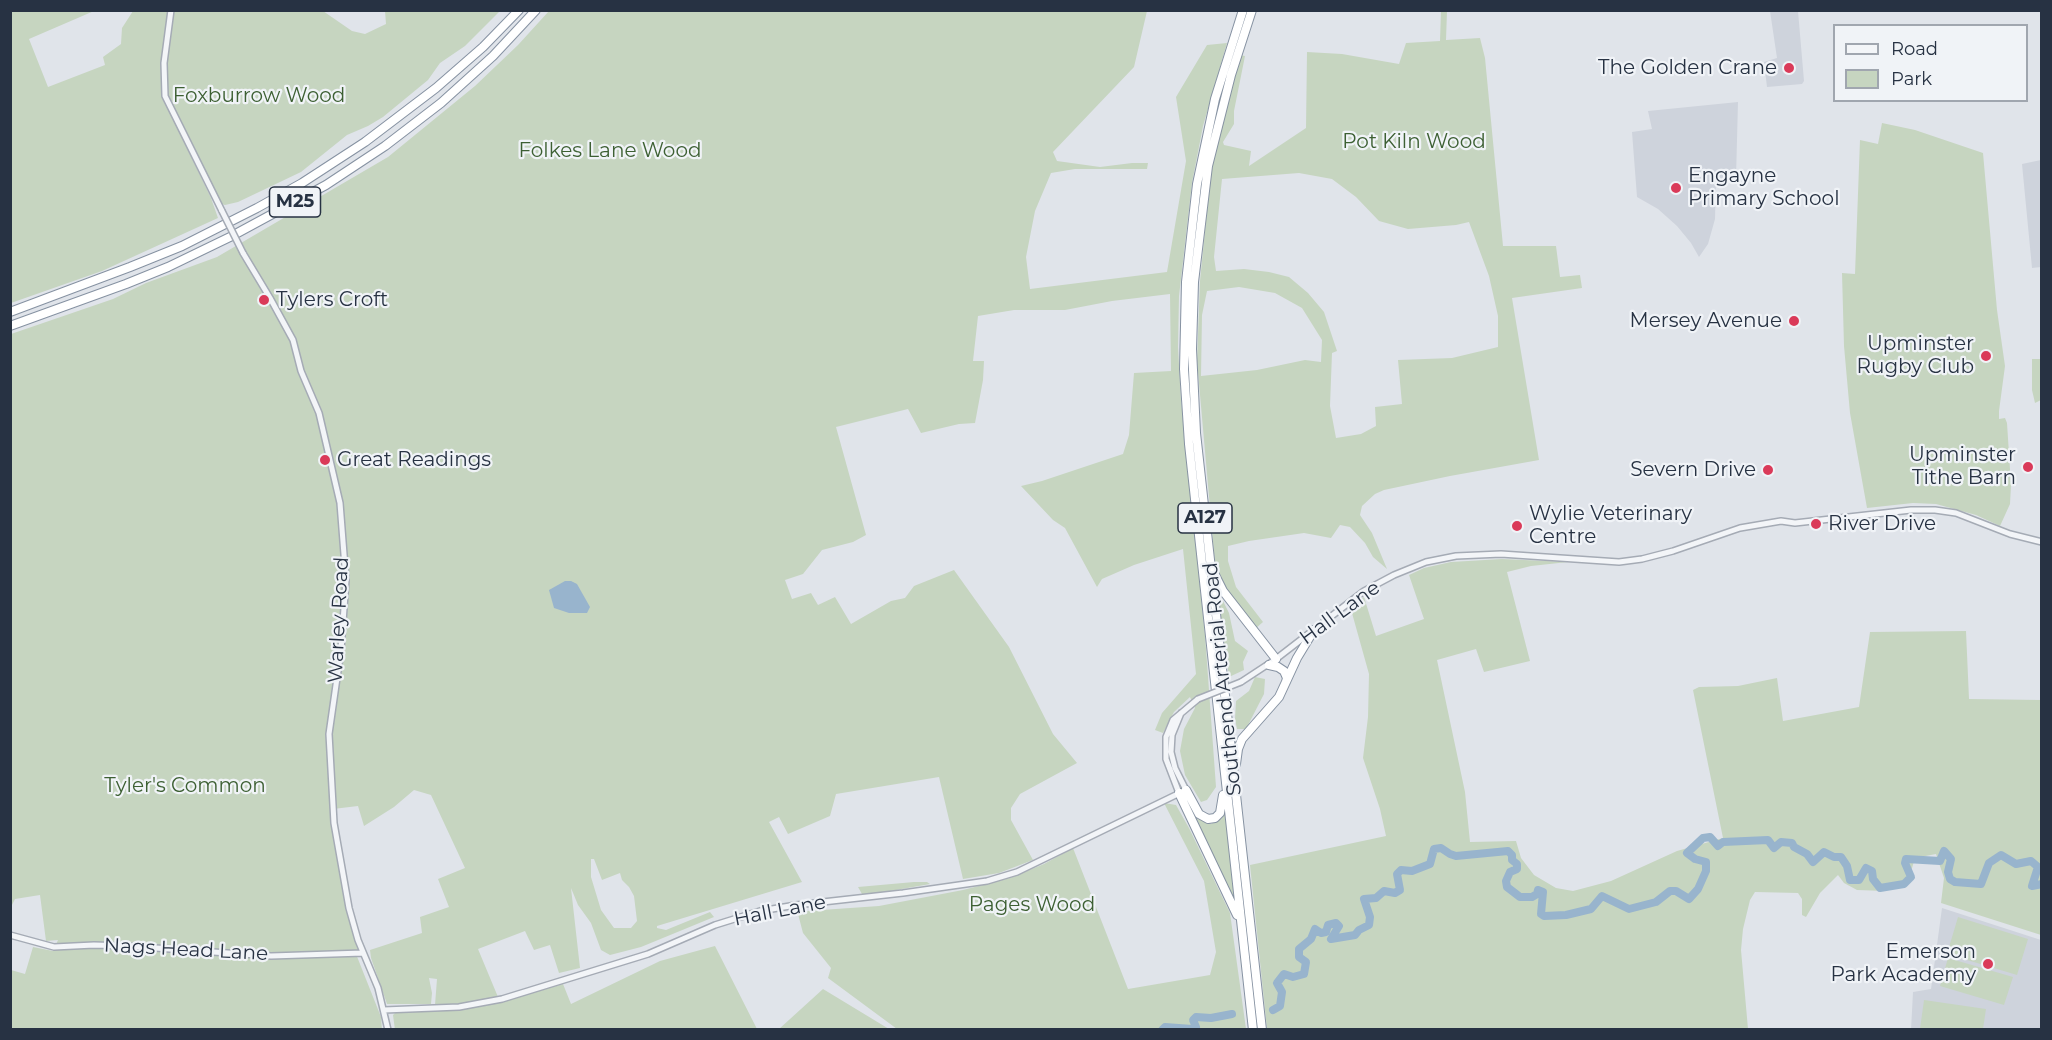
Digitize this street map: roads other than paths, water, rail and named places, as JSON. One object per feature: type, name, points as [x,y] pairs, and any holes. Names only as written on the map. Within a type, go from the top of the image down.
[{"type":"highway","name":"M25","points":[[10,312],[173,249],[292,189],[365,142],[436,88],[470,59],[519,10]]},
{"type":"highway","name":"M25","points":[[10,326],[168,267],[230,237],[326,185],[385,146],[441,103],[493,56],[536,10]]},
{"type":"highway","name":"Southend Arterial Road","points":[[1244,10],[1215,99],[1203,154],[1186,272],[1184,329],[1189,444],[1253,1029]]},
{"type":"highway","name":"Southend Arterial Road","points":[[1252,10],[1231,75],[1208,166],[1194,282],[1193,390],[1262,1029]]},
{"type":"highway","name":"A127","points":[[1210,560],[1223,591],[1276,659]]},
{"type":"highway","name":"A127","points":[[1235,791],[1236,755],[1240,744],[1272,707],[1314,630]]},
{"type":"highway","points":[[1269,665],[1284,671],[1287,678],[1285,686]]},
{"type":"highway","points":[[1183,791],[1202,817],[1212,819],[1218,816],[1223,800],[1222,743]]},
{"type":"highway","points":[[1183,791],[1231,901],[1242,934]]},
{"type":"street","name":"Warley Road","points":[[171,10],[164,63],[165,96],[243,253],[293,340],[301,371],[319,413],[340,503],[346,570],[341,650],[329,743],[334,824],[343,883],[354,926],[384,1010],[388,1029]]},
{"type":"street","name":"Hall Lane","points":[[384,1010],[459,1007],[502,999],[648,954],[716,925],[760,911],[796,904],[903,893],[998,878],[1037,863],[1183,791],[1174,781],[1166,759],[1165,743],[1170,726],[1181,713],[1198,699],[1241,682],[1269,665],[1364,591],[1426,562],[1456,556],[1501,554],[1619,562],[1642,560],[1740,528],[1781,521],[1796,523],[1911,510],[1956,513],[2010,534],[2042,542]]},
{"type":"street","points":[[1181,713],[1172,735],[1171,752],[1183,791]]},
{"type":"street","points":[[1170,797],[1174,790],[1174,781]]},
{"type":"street","name":"Nags Head Lane","points":[[10,935],[54,947],[94,945],[271,956],[363,953]]},
{"type":"water","points":[[565,581],[577,584],[590,607],[587,613],[569,613],[554,608],[549,590]]},
{"type":"waterway","points":[[1273,1010],[1280,1006],[1282,992],[1277,983],[1284,974],[1293,977],[1304,974],[1306,962],[1299,957],[1299,949],[1311,939],[1315,929],[1321,933],[1326,932],[1328,925],[1336,923],[1339,926],[1331,939],[1355,935],[1369,925],[1370,917],[1364,899],[1376,898],[1384,891],[1395,893],[1400,890],[1397,874],[1401,870],[1412,871],[1430,864],[1434,849],[1441,848],[1456,856],[1508,851],[1512,855],[1512,860],[1517,864],[1517,869],[1510,872],[1506,881],[1507,887],[1520,897],[1532,897],[1537,894],[1538,890],[1543,892],[1541,914],[1544,916],[1566,915],[1591,909],[1602,896],[1629,909],[1656,902],[1670,891],[1676,891],[1689,899],[1698,889],[1706,871],[1706,862],[1695,859],[1687,853],[1703,838],[1710,837],[1718,846],[1723,842],[1768,840],[1774,848],[1781,842],[1792,843],[1794,847],[1807,854],[1813,862],[1824,852],[1834,857],[1841,857],[1847,866],[1850,880],[1859,880],[1866,868],[1872,871],[1873,879],[1880,888],[1904,884],[1911,877],[1905,863],[1906,859],[1940,861],[1944,851],[1951,859],[1948,872],[1950,879],[1955,882],[1981,884],[1989,863],[2001,855],[2016,864],[2031,861],[2038,867],[2032,886],[2042,884]]},
{"type":"waterway","points":[[1162,1030],[1165,1027],[1192,1029],[1196,1027],[1193,1020],[1196,1017],[1211,1018],[1232,1014]]},
{"type":"place","name":"The Golden Crane","points":[[1789,68]]},
{"type":"place","name":"Engayne Primary School","points":[[1676,188]]},
{"type":"place","name":"Tylers Croft","points":[[264,300]]},
{"type":"place","name":"Mersey Avenue","points":[[1794,321]]},
{"type":"place","name":"Upminster Rugby Club","points":[[1986,356]]},
{"type":"place","name":"Great Readings","points":[[325,460]]},
{"type":"place","name":"Upminster Tithe Barn","points":[[2028,467]]},
{"type":"place","name":"Severn Drive","points":[[1768,470]]},
{"type":"place","name":"River Drive","points":[[1816,524]]},
{"type":"place","name":"Wylie Veterinary Centre","points":[[1517,526]]},
{"type":"place","name":"Emerson Park Academy","points":[[1988,964]]},
{"type":"park label","name":"Foxburrow Wood","points":[[259,96]]},
{"type":"park label","name":"Pot Kiln Wood","points":[[1414,142]]},
{"type":"park label","name":"Folkes Lane Wood","points":[[610,151]]},
{"type":"park label","name":"Tyler's Common","points":[[185,786]]},
{"type":"park label","name":"Pages Wood","points":[[1032,905]]}]
